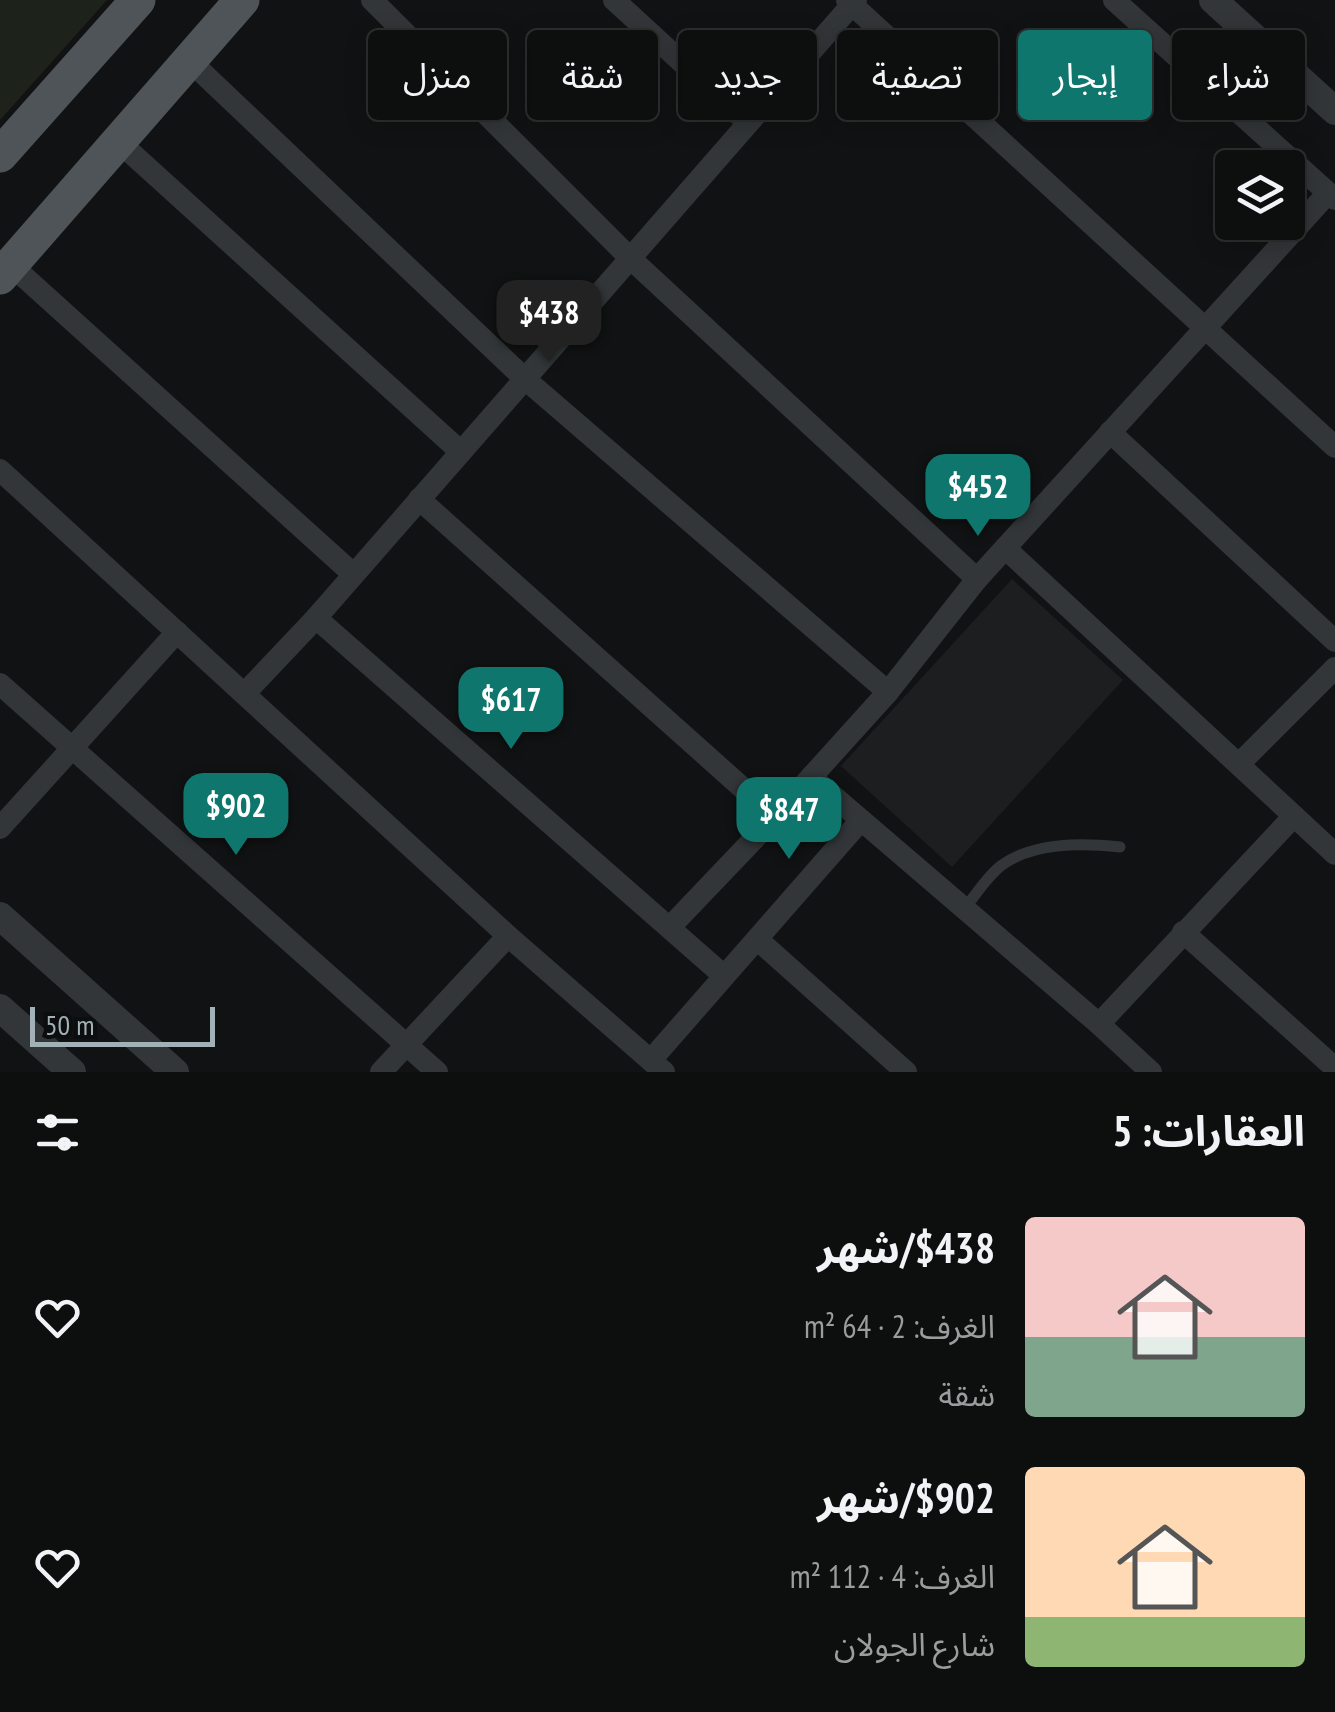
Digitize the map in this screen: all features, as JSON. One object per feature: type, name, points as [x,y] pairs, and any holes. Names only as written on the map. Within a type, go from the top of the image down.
[{"type":"main road","points":[[0,155],[138,0]]},
{"type":"main road","points":[[5,271],[242,0]]},
{"type":"street","points":[[372,0],[631,259],[977,579]]},
{"type":"street","points":[[614,0],[748,124]]},
{"type":"street","points":[[671,926],[888,692],[977,579],[1204,328],[1332,196],[1114,0]]},
{"type":"street","points":[[1213,0],[1335,110]]},
{"type":"street","points":[[246,692],[316,618],[852,2],[1335,447]]},
{"type":"street","points":[[190,61],[524,379],[888,692]]},
{"type":"street","points":[[118,142],[461,452]]},
{"type":"street","points":[[5,271],[352,573]]},
{"type":"street","points":[[1110,432],[1335,641]]},
{"type":"street","points":[[0,470],[508,936],[657,1066],[724,975],[862,820]]},
{"type":"street","points":[[419,500],[775,817]]},
{"type":"street","points":[[1005,548],[1335,854]]},
{"type":"street","points":[[316,618],[724,975]]},
{"type":"street","points":[[0,828],[177,632]]},
{"type":"street","points":[[1240,764],[1335,668]]},
{"type":"street","points":[[0,684],[437,1072]]},
{"type":"street","points":[[811,777],[1151,1072]]},
{"type":"street","points":[[1099,1024],[1294,816]]},
{"type":"street","points":[[0,916],[175,1072]]},
{"type":"street","points":[[1183,932],[1335,1068]]},
{"type":"street","points":[[381,1072],[508,936]]},
{"type":"street","points":[[756,938],[906,1072]]},
{"type":"street","points":[[0,1008],[72,1072]]},
{"type":"lane","points":[[964,908],[999,867],[1022,854],[1088,844],[1120,848]]},
{"type":"shaded area","points":[[0,0],[107,0],[0,120]]},
{"type":"shaded area","points":[[1012,579],[1123,680],[952,867],[841,766]]}]
